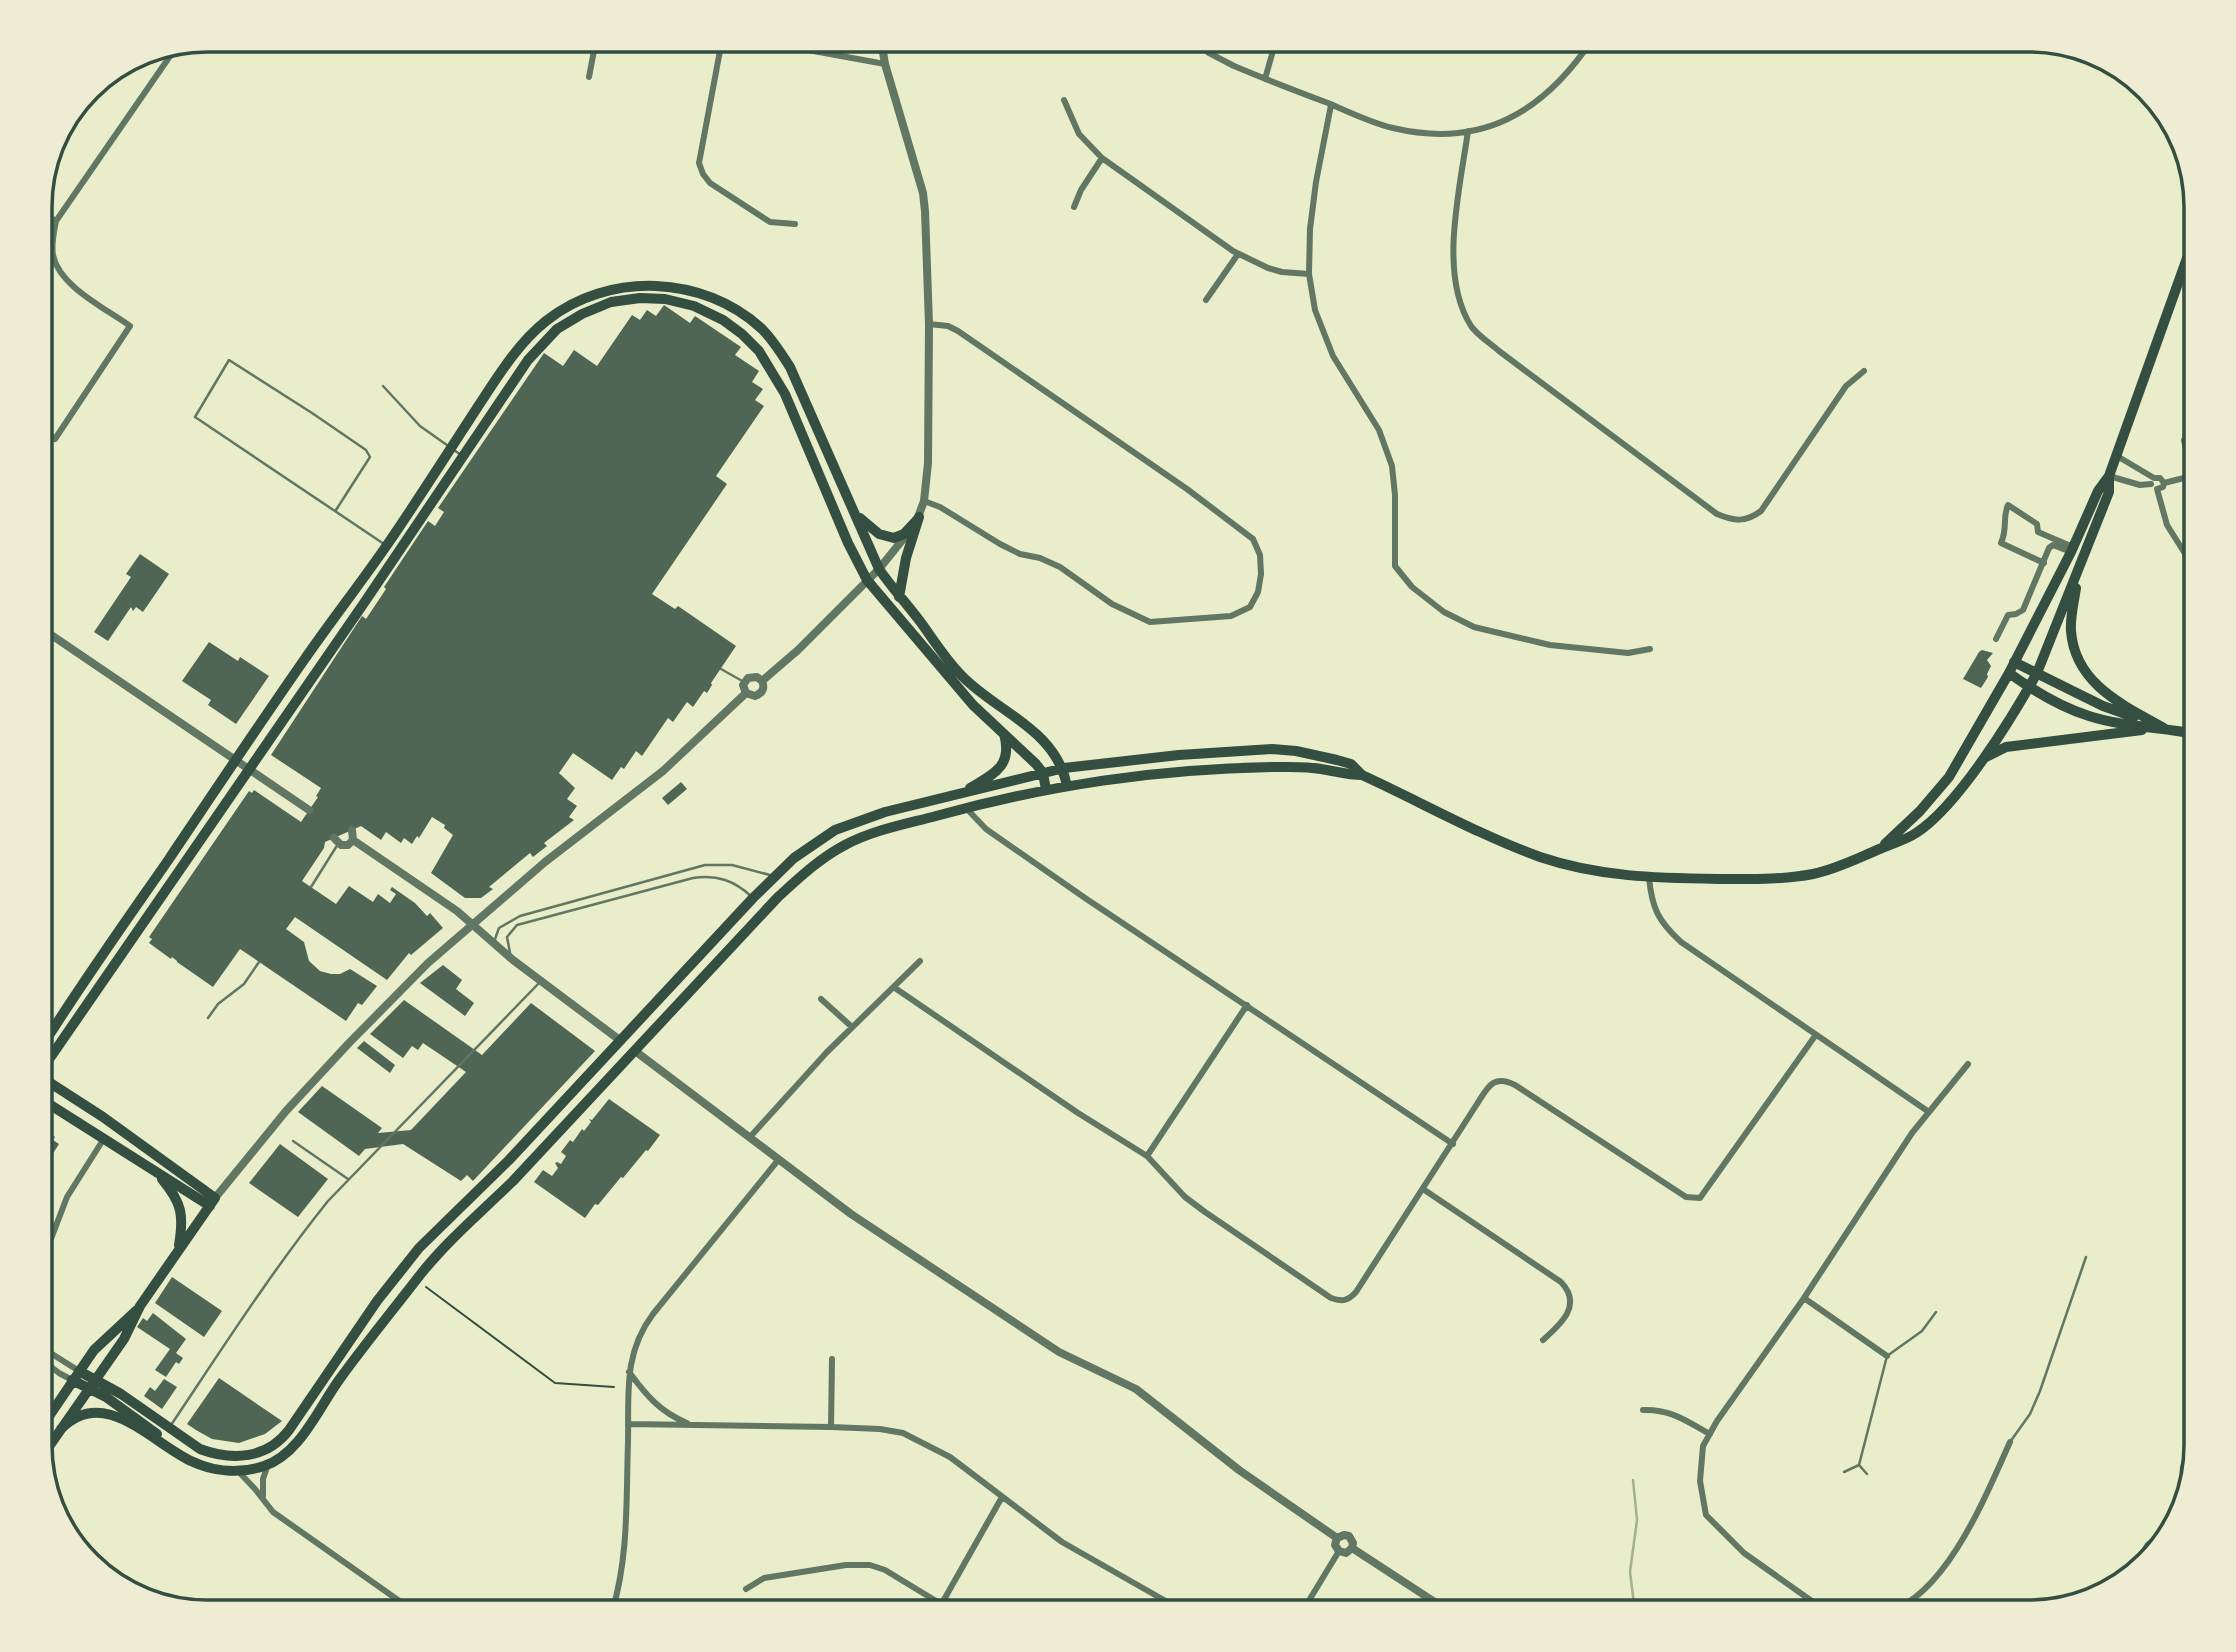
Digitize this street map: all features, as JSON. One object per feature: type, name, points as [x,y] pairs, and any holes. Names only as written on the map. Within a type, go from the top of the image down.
[{"type":"main road","points":[[1880,849],[1920,811],[1949,777],[2009,673],[2072,550],[2098,491],[2109,476],[2184,267]]},
{"type":"main road","points":[[53,1029],[516,354],[546,321],[566,308],[599,293],[618,288],[666,286],[687,289],[717,299],[740,312],[762,330],[790,367],[879,569],[962,676],[1046,743],[1064,768],[1067,786]]},
{"type":"main road","points":[[53,1054],[528,360],[557,329],[582,314],[611,302],[640,298],[664,299],[694,306],[723,320],[759,351],[775,374],[819,470],[848,543],[867,580],[973,705],[1043,773],[1046,790]]},
{"type":"main road","points":[[72,1380],[93,1383],[170,1427],[200,1449],[214,1454],[233,1457],[266,1449],[284,1436],[377,1301],[419,1248],[509,1160],[753,898],[815,842],[835,830],[885,812],[1064,768],[1179,755],[1272,749],[1296,751],[1351,764],[1362,775],[1484,834],[1540,856],[1595,872],[1649,878],[1731,879],[1807,875],[1835,868],[1915,834],[1934,819],[1982,758],[2037,673],[2109,492],[2109,476]]},
{"type":"main road","points":[[855,512],[878,534],[894,538],[904,534],[919,517]]},
{"type":"main road","points":[[899,597],[906,558],[919,517]]},
{"type":"main road","points":[[2079,570],[2071,625],[2074,650],[2080,665],[2088,677],[2108,695],[2164,728]]},
{"type":"main road","points":[[2014,662],[2103,705],[2164,728]]},
{"type":"main road","points":[[2009,673],[2060,705],[2091,717],[2184,732]]},
{"type":"main road","points":[[1982,758],[2012,746],[2164,728]]},
{"type":"main road","points":[[957,795],[988,778],[1003,763],[1007,753],[1004,734]]},
{"type":"main road","points":[[61,1429],[79,1415],[104,1413],[125,1421],[190,1460],[207,1467],[238,1471],[268,1464],[290,1449],[338,1381],[443,1249],[513,1181],[765,910],[805,872],[849,843],[871,834],[966,808],[1067,786],[1153,773],[1308,767],[1346,775],[1362,775]]},
{"type":"main road","points":[[957,795],[966,808]]},
{"type":"main road","points":[[753,898],[765,910]]},
{"type":"main road","points":[[53,1025],[62,1014]]},
{"type":"main road","points":[[621,1041],[635,1051]]},
{"type":"main road","points":[[53,1085],[103,1117],[212,1202]]},
{"type":"main road","points":[[53,1108],[157,1173],[212,1202]]},
{"type":"main road","points":[[157,1173],[181,1208],[179,1250]]},
{"type":"main road","points":[[53,1441],[124,1339],[140,1306],[212,1202]]},
{"type":"main road","points":[[377,1301],[392,1312]]},
{"type":"main road","points":[[53,1409],[99,1345],[140,1306]]},
{"type":"main road","points":[[79,1371],[155,1432],[172,1449]]},
{"type":"street","points":[[1208,52],[1265,79],[1390,128],[1440,135],[1486,127],[1515,116],[1543,98],[1574,67],[1584,52]]},
{"type":"street","points":[[1265,79],[1272,52]]},
{"type":"street","points":[[589,77],[594,53]]},
{"type":"street","points":[[720,53],[699,163],[703,174],[710,183],[770,222],[795,225]]},
{"type":"street","points":[[823,53],[885,64]]},
{"type":"street","points":[[762,681],[798,650],[879,569],[919,517],[925,501],[928,463],[927,235],[923,193],[883,53]]},
{"type":"street","points":[[53,239],[56,221],[169,57]]},
{"type":"street","points":[[1064,100],[1079,134],[1102,158],[1238,254],[1282,272],[1309,274]]},
{"type":"street","points":[[1331,104],[1316,182],[1310,229],[1309,274],[1315,310],[1333,356],[1379,430],[1392,466],[1395,495],[1395,566],[1412,587],[1444,612],[1474,627],[1519,639],[1628,653],[1650,649]]},
{"type":"street","points":[[1468,131],[1452,250],[1456,293],[1472,327],[1499,351],[1717,514],[1742,521],[1761,511],[1846,386],[1864,371]]},
{"type":"street","points":[[1074,207],[1081,190],[1102,158]]},
{"type":"street","points":[[53,254],[60,273],[74,287],[130,326],[55,439],[53,438]]},
{"type":"street","points":[[1206,300],[1238,254]]},
{"type":"street","points":[[925,501],[1020,554],[1040,558],[1060,567],[1112,604],[1150,622],[1231,616],[1250,607],[1258,592],[1260,555],[1252,539],[1187,489],[958,331],[948,326],[929,324]]},
{"type":"street","points":[[2117,456],[2161,488],[2164,483],[2184,477]]},
{"type":"street","points":[[2109,476],[2140,485],[2154,484]]},
{"type":"street","points":[[2154,484],[2167,525],[2184,551]]},
{"type":"street","points":[[2044,563],[2001,543],[2006,531],[2004,516],[2008,505],[2037,524],[2038,532],[2072,550]]},
{"type":"street","points":[[1996,639],[2008,615],[2023,610],[2049,548],[2053,545],[2072,550]]},
{"type":"street","points":[[53,636],[309,810]]},
{"type":"street","points":[[751,677],[757,677],[762,681],[763,690],[752,696],[743,688],[744,682],[751,677]]},
{"type":"street","points":[[212,1202],[286,1111],[428,963],[545,862],[663,771],[746,693]]},
{"type":"street","points":[[966,808],[986,829],[1085,898],[1453,1144]]},
{"type":"street","points":[[352,830],[353,840],[457,911],[513,960],[621,1041]]},
{"type":"street","points":[[336,841],[344,845],[353,840]]},
{"type":"street","points":[[1649,878],[1652,902],[1667,929],[1681,942],[1929,1112]]},
{"type":"street","points":[[750,1137],[852,1027],[920,961]]},
{"type":"street","points":[[895,988],[1146,1156],[1185,1197],[1338,1301],[1345,1301],[1356,1293],[1487,1088],[1495,1081],[1500,1080],[1516,1086],[1686,1198],[1700,1199],[1815,1036]]},
{"type":"street","points":[[821,999],[852,1027]]},
{"type":"street","points":[[1146,1156],[1247,1005]]},
{"type":"street","points":[[635,1051],[860,1219],[1042,1342],[1136,1389],[1239,1470],[1337,1538]]},
{"type":"street","points":[[1810,1600],[1744,1553],[1706,1515],[1700,1481],[1703,1446],[1912,1133],[1968,1064]]},
{"type":"street","points":[[53,1234],[67,1198],[103,1140]]},
{"type":"street","points":[[615,1600],[624,1560],[629,1372],[634,1350],[643,1328],[779,1159]]},
{"type":"street","points":[[1423,1189],[1561,1282],[1568,1290],[1570,1307],[1566,1317],[1544,1340]]},
{"type":"street","points":[[1804,1298],[1887,1356]]},
{"type":"street","points":[[53,1355],[79,1371]]},
{"type":"street","points":[[831,1427],[832,1359]]},
{"type":"street","points":[[53,1368],[72,1380]]},
{"type":"street","points":[[629,1372],[664,1413],[691,1425]]},
{"type":"street","points":[[1643,1410],[1667,1412],[1710,1434]]},
{"type":"street","points":[[628,1424],[831,1427],[903,1433],[950,1457],[1062,1542],[1164,1600]]},
{"type":"street","points":[[1914,1600],[1933,1582],[1971,1525],[2010,1442]]},
{"type":"street","points":[[263,1498],[263,1479],[268,1464]]},
{"type":"street","points":[[238,1471],[284,1521],[398,1600]]},
{"type":"street","points":[[943,1600],[1002,1497]]},
{"type":"street","points":[[1349,1536],[1353,1542],[1352,1548],[1346,1553],[1339,1551],[1335,1544],[1337,1538],[1349,1536]]},
{"type":"street","points":[[1352,1548],[1432,1600]]},
{"type":"street","points":[[1309,1600],[1339,1551]]},
{"type":"street","points":[[746,1589],[764,1578],[846,1565],[870,1565],[885,1570],[934,1600]]},
{"type":"lane","points":[[336,510],[370,457],[366,450],[229,360],[195,417],[387,545]]},
{"type":"lane","points":[[383,386],[420,426],[471,463]]},
{"type":"lane","points":[[721,669],[744,682]]},
{"type":"lane","points":[[311,887],[336,841]]},
{"type":"lane","points":[[495,945],[499,928],[520,916],[705,865],[732,865],[776,875]]},
{"type":"lane","points":[[513,960],[507,937],[517,925],[699,877],[726,879],[738,884],[753,898]]},
{"type":"lane","points":[[208,1018],[218,1004],[244,984],[259,962]]},
{"type":"lane","points":[[170,1427],[308,1226],[348,1180],[541,981]]},
{"type":"lane","points":[[293,1141],[348,1180]]},
{"type":"lane","points":[[2010,1442],[2030,1414],[2040,1391],[2086,1257]]},
{"type":"lane","points":[[1859,1465],[1887,1356],[1922,1331],[1936,1312]]},
{"type":"lane","points":[[1844,1472],[1859,1465]]},
{"type":"lane","points":[[1859,1465],[1867,1474]]},
{"type":"path","points":[[425,1286],[555,1383],[614,1387]]},
{"type":"building","points":[[664,305],[690,323],[695,316],[741,347],[735,355],[759,371],[752,382],[763,389],[755,400],[764,406],[716,476],[727,484],[652,594],[675,609],[678,606],[736,646],[707,693],[704,691],[693,707],[687,702],[673,722],[668,718],[642,756],[636,751],[624,769],[621,767],[612,780],[573,753],[559,773],[575,788],[567,799],[577,806],[569,817],[574,820],[544,843],[547,846],[533,857],[530,853],[489,887],[493,889],[481,898],[465,898],[431,873],[453,835],[444,828],[445,825],[432,817],[412,844],[404,838],[401,843],[386,832],[381,840],[361,826],[325,842],[324,848],[302,881],[336,904],[349,886],[373,902],[378,894],[390,903],[396,894],[390,890],[392,887],[415,903],[427,916],[430,913],[443,928],[411,955],[409,953],[387,980],[295,917],[286,929],[304,942],[309,961],[320,971],[340,974],[350,969],[377,986],[362,1005],[358,1003],[346,1021],[240,949],[213,987],[149,943],[152,939],[149,937],[249,791],[252,793],[254,790],[301,822],[318,797],[316,796],[321,788],[271,755],[362,616],[366,619],[428,521],[435,526],[444,512],[438,508],[544,353],[563,366],[574,350],[597,366],[632,315],[640,320],[647,310],[656,316]]},
{"type":"building","points":[[140,554],[169,574],[143,612],[136,607],[133,611],[131,607],[108,641],[94,632],[131,577],[126,574]]},
{"type":"building","points":[[209,642],[238,661],[240,657],[269,676],[236,724],[208,705],[211,700],[182,681]]},
{"type":"building","points":[[1982,650],[1993,653],[1987,660],[1991,666],[1981,688],[1963,679]]},
{"type":"building","points":[[681,782],[687,789],[668,805],[662,798]]},
{"type":"building","points":[[443,965],[462,980],[456,989],[474,1003],[465,1016],[420,983]]},
{"type":"building","points":[[404,1000],[482,1055],[531,1003],[595,1051],[473,1181],[467,1175],[461,1181],[403,1144],[365,1149],[359,1156],[298,1112],[322,1086],[382,1128],[378,1133],[411,1130],[466,1072],[423,1043],[418,1050],[412,1046],[403,1058],[370,1034]]},
{"type":"building","points":[[364,1041],[395,1065],[390,1073],[357,1048]]},
{"type":"building","points":[[609,1099],[660,1135],[585,1218],[534,1182],[543,1170],[552,1176],[558,1168],[555,1163],[561,1164],[566,1156],[561,1152],[570,1140],[573,1142],[582,1129],[584,1131],[591,1122],[589,1119],[592,1120]]},
{"type":"building","points":[[53,1140],[59,1144],[53,1154]]},
{"type":"building","points":[[280,1144],[328,1179],[298,1217],[249,1183]]},
{"type":"building","points":[[172,1277],[222,1311],[204,1337],[155,1303]]},
{"type":"building","points":[[153,1313],[186,1339],[176,1353],[183,1358],[179,1364],[176,1362],[166,1377],[155,1370],[170,1349],[137,1327],[143,1318],[147,1321]]},
{"type":"building","points":[[219,1378],[282,1421],[265,1434],[239,1443],[212,1439],[187,1424]]},
{"type":"building","points":[[164,1379],[177,1387],[162,1409],[144,1396],[150,1387],[155,1391]]},
{"type":"waterway","points":[[1633,1480],[1637,1520],[1630,1572],[1634,1600]]}]
